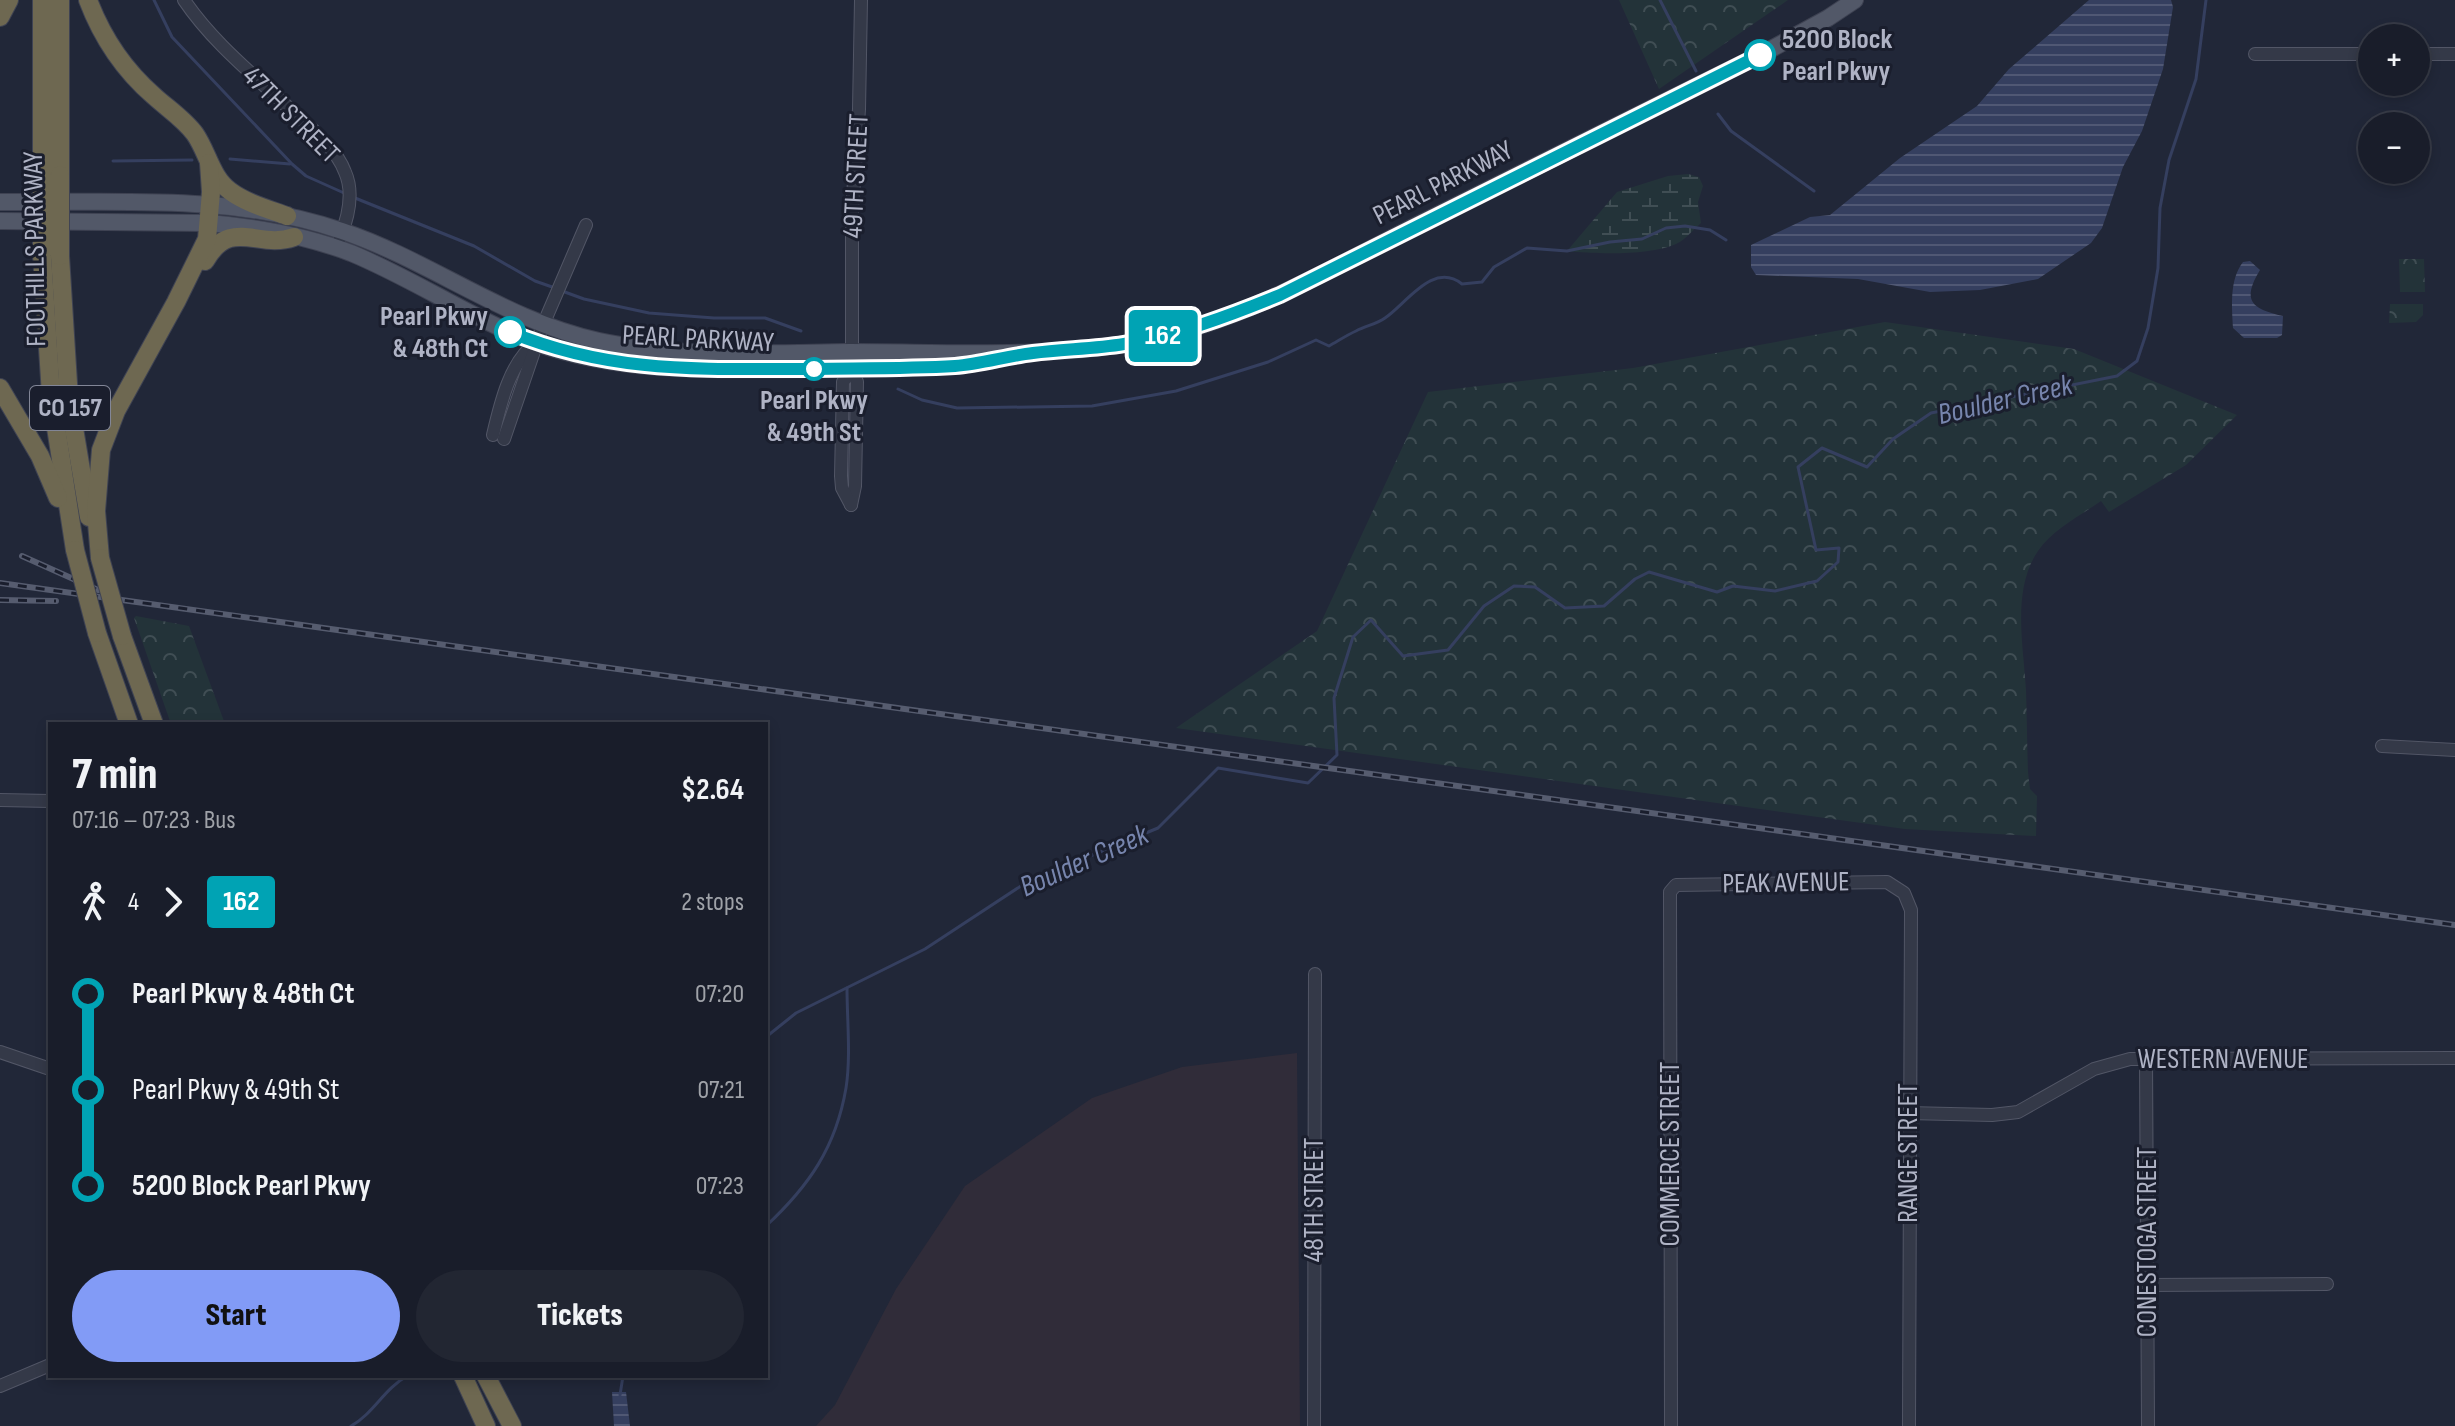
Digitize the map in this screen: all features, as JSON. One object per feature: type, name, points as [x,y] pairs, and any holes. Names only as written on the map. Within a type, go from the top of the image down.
[{"type":"highway","points":[[0,17],[9,0]]},
{"type":"highway","name":"FOOTHILLS PARKWAY","points":[[42,0],[51,175]]},
{"type":"highway","name":"FOOTHILLS PARKWAY","points":[[60,0],[51,175],[51,395],[75,550],[97,633],[128,722]]},
{"type":"highway","points":[[88,0],[109,44],[141,84],[189,127],[219,181],[237,196],[287,216]]},
{"type":"highway","points":[[100,558],[96,511],[101,450],[116,411],[207,239],[209,163]]},
{"type":"highway","points":[[159,334],[174,318],[217,244],[232,237],[275,241],[294,237]]},
{"type":"highway","name":"FOOTHILLS PARKWAY","points":[[51,255],[85,501],[122,636],[153,722]]},
{"type":"highway","points":[[0,388],[40,456],[75,550]]},
{"type":"highway","points":[[487,1378],[512,1426]]},
{"type":"highway","points":[[467,1384],[486,1426]]},
{"type":"main road","name":"PEARL PARKWAY","points":[[0,221],[210,213],[242,226],[337,248],[391,271],[482,319],[536,343],[590,358],[655,368],[1095,348],[1152,339],[1202,325],[1280,295],[1785,42],[1855,0]]},
{"type":"main road","name":"PEARL PARKWAY","points":[[0,202],[287,216],[343,231],[389,250],[501,307],[543,325],[594,340],[665,351],[852,360]]},
{"type":"street","name":"47TH STREET","points":[[184,0],[220,44],[332,151],[344,169],[349,205],[337,248]]},
{"type":"street","name":"49TH STREET","points":[[852,360],[852,211],[859,109],[861,0]]},
{"type":"street","points":[[2255,54],[2358,54]]},
{"type":"street","points":[[2430,54],[2455,54]]},
{"type":"street","points":[[498,437],[586,225]]},
{"type":"street","points":[[852,360],[857,382],[855,486],[851,505],[842,488],[841,476],[843,382],[852,360]]},
{"type":"street","points":[[2382,746],[2455,750]]},
{"type":"street","points":[[0,800],[48,801]]},
{"type":"street","name":"PEAK AVENUE","points":[[1676,885],[1819,881],[1887,882],[1895,885]]},
{"type":"street","name":"COMMERCE STREET","points":[[1671,1426],[1670,892],[1676,885]]},
{"type":"street","name":"RANGE STREET","points":[[1895,885],[1904,893],[1911,910],[1909,1426]]},
{"type":"street","name":"48TH STREET","points":[[1314,1426],[1315,974]]},
{"type":"street","points":[[1,1056],[48,1068]]},
{"type":"street","name":"WESTERN AVENUE","points":[[1908,1113],[1992,1115],[2018,1112],[2094,1069],[2118,1061],[2146,1058],[2455,1058]]},
{"type":"street","name":"CONESTOGA STREET","points":[[2146,1058],[2148,1426]]},
{"type":"street","points":[[2148,1285],[2327,1284]]},
{"type":"street","points":[[0,1386],[48,1366]]},
{"type":"shaded area","points":[[1297,1053],[1300,1426],[816,1426],[835,1405],[896,1289],[965,1186],[1092,1098],[1182,1067]]},
{"type":"green space","points":[[1619,0],[1788,0],[1659,89]]},
{"type":"green space","points":[[1688,174],[1699,177],[1703,186],[1698,202],[1701,223],[1679,242],[1665,248],[1637,252],[1567,251],[1617,192],[1668,176]]},
{"type":"green space","points":[[2399,259],[2424,259],[2425,292],[2400,292]]},
{"type":"green space","points":[[2390,304],[2423,304],[2423,315],[2416,322],[2389,323]]},
{"type":"green space","points":[[1885,322],[2074,349],[2237,415],[2186,465],[2109,512],[2101,501],[2067,523],[2044,543],[2030,566],[2024,583],[2021,620],[2028,772],[2030,789],[2037,796],[2036,836],[1905,829],[1176,728],[1317,631],[1428,392],[1633,368]]},
{"type":"green space","points":[[134,618],[189,626],[224,722],[170,722]]},
{"type":"water","points":[[2089,0],[2171,0],[2173,7],[2163,69],[2142,131],[2123,167],[2102,228],[2091,243],[2038,279],[1980,290],[1930,292],[1858,279],[1756,275],[1751,267],[1751,245],[1810,217],[1830,215],[1900,158],[1977,106],[2009,69]]},
{"type":"water","points":[[2250,261],[2260,270],[2251,289],[2253,302],[2257,307],[2283,316],[2282,335],[2277,338],[2244,338],[2233,328],[2235,277],[2243,262]]},
{"type":"water","points":[[612,1392],[626,1392],[630,1426],[614,1426]]},
{"type":"waterway","points":[[154,0],[172,37],[292,164],[306,176],[344,193]]},
{"type":"waterway","points":[[1660,0],[1696,71]]},
{"type":"waterway","name":"Boulder Creek","points":[[768,1035],[796,1013],[925,949],[1027,882],[1158,828],[1218,768],[1308,783],[1337,755],[1334,698],[1353,637],[1371,620],[1403,656],[1448,650],[1484,606],[1514,586],[1535,587],[1565,608],[1604,606],[1635,579],[1649,572],[1717,592],[1733,586],[1775,591],[1817,581],[1838,562],[1839,548],[1816,550],[1798,467],[1822,448],[1867,467],[1893,439],[1931,413],[2117,376],[2137,361],[2148,328],[2158,268],[2160,208],[2169,160],[2196,79],[2206,0]]},
{"type":"waterway","points":[[1718,114],[1731,131],[1814,191]]},
{"type":"waterway","points":[[230,159],[290,164]]},
{"type":"waterway","points":[[113,161],[192,160]]},
{"type":"waterway","points":[[355,198],[474,246],[535,281],[555,288]]},
{"type":"waterway","points":[[898,389],[922,400],[957,408],[1092,406],[1176,391],[1268,362],[1316,340],[1329,346],[1382,320],[1431,281],[1451,278],[1462,284],[1482,282],[1494,267],[1527,248],[1567,251],[1642,239],[1666,228],[1685,226],[1710,230],[1726,240]]},
{"type":"waterway","points":[[562,291],[649,313],[765,318],[801,331]]},
{"type":"waterway","points":[[768,1224],[808,1180],[835,1129],[846,1088],[849,1051],[847,988]]},
{"type":"waterway","name":"Boulder Creek","points":[[351,1426],[404,1378]]},
{"type":"waterway","points":[[620,1395],[623,1378]]},
{"type":"railway","points":[[22,556],[98,590]]},
{"type":"railway","points":[[0,583],[2455,925]]},
{"type":"railway","points":[[0,600],[56,601]]},
{"type":"bus line","name":"162","points":[[510,332],[536,343],[590,358],[655,368],[688,369],[956,366],[1152,339],[1188,330],[1280,295],[1760,55]]},
{"type":"place","name":"5200 Block Pearl Pkwy","points":[[1760,55]]},
{"type":"place","name":"Pearl Pkwy & 48th Ct","points":[[510,332]]},
{"type":"place","name":"Pearl Pkwy & 49th St","points":[[814,369]]}]
